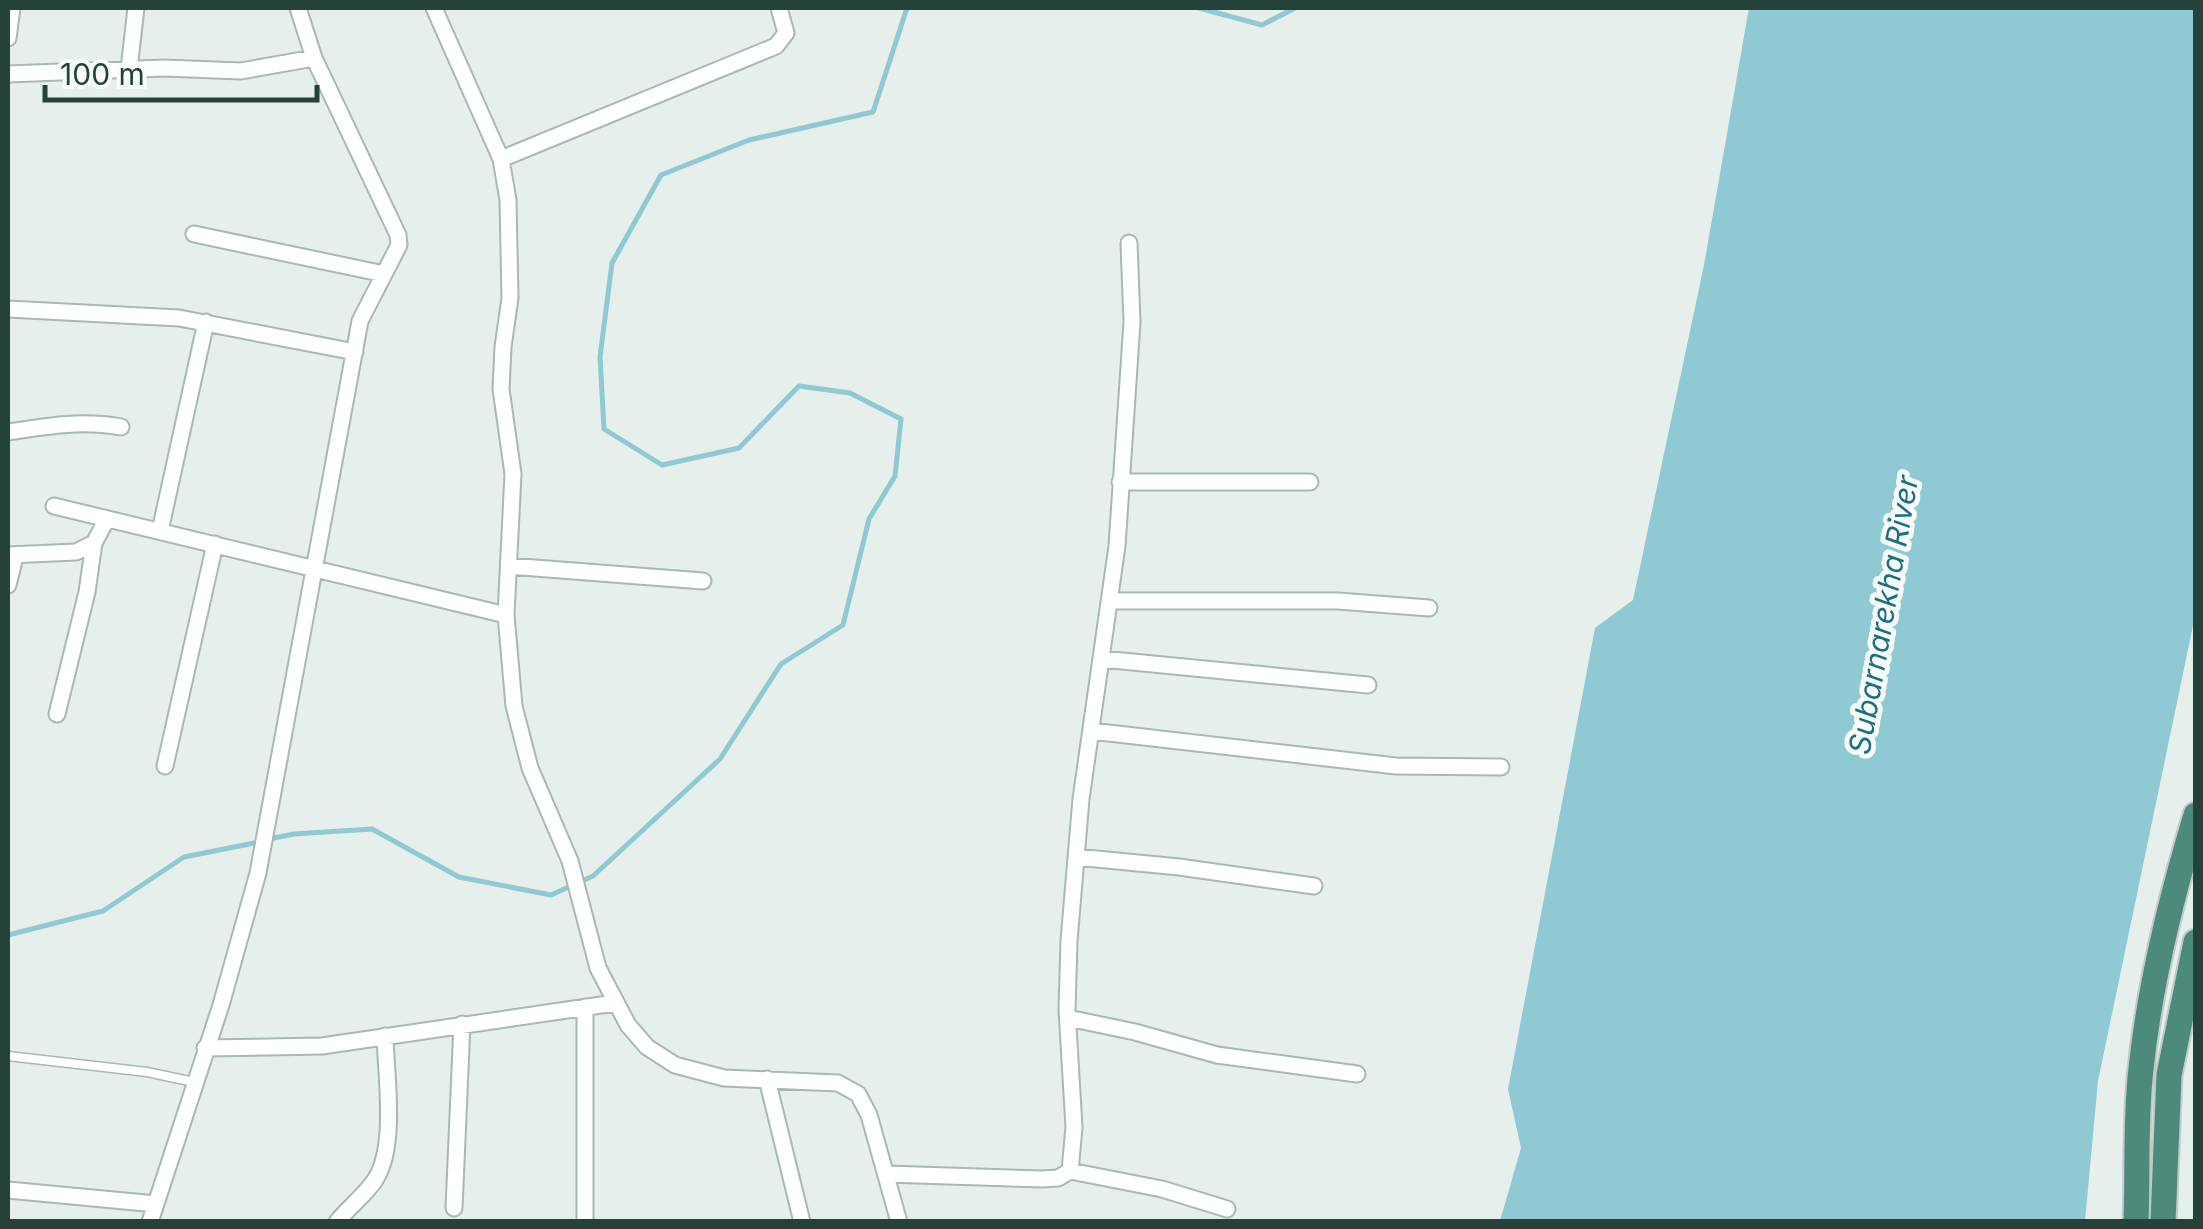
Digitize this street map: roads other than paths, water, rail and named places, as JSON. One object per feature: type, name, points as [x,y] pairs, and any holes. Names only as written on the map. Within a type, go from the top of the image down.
[{"type":"highway","points":[[2136,1222],[2140,1072],[2148,1016],[2163,934],[2196,815]]},
{"type":"highway","points":[[2163,1222],[2170,1075],[2196,942]]},
{"type":"street","points":[[8,38],[12,8]]},
{"type":"street","points":[[128,69],[136,8]]},
{"type":"street","points":[[150,1222],[258,873],[360,321],[396,254],[398,235],[314,58],[299,12],[317,8]]},
{"type":"street","points":[[434,8],[501,159],[508,200],[510,298],[501,389],[512,474],[506,615],[514,706],[530,768],[570,861],[598,968],[628,1025],[647,1048],[674,1065],[724,1078],[838,1083],[858,1094],[869,1115],[899,1222]]},
{"type":"street","points":[[501,159],[776,46],[786,32],[779,8]]},
{"type":"street","points":[[8,74],[128,69],[240,71],[314,58]]},
{"type":"street","points":[[194,234],[384,274]]},
{"type":"street","points":[[1070,1171],[1074,1127],[1068,1018],[1069,941],[1091,731],[1110,600],[1132,322],[1129,243]]},
{"type":"street","points":[[8,308],[206,322],[354,352]]},
{"type":"street","points":[[160,531],[206,322]]},
{"type":"street","points":[[8,432],[91,422],[121,427]]},
{"type":"street","points":[[1120,482],[1310,482]]},
{"type":"street","points":[[54,506],[506,615]]},
{"type":"street","points":[[57,714],[87,592],[94,543],[107,519]]},
{"type":"street","points":[[8,585],[11,556],[76,552],[94,543]]},
{"type":"street","points":[[165,766],[215,544]]},
{"type":"street","points":[[509,566],[704,581]]},
{"type":"street","points":[[1110,600],[1338,602],[1429,608]]},
{"type":"street","points":[[1102,659],[1368,685]]},
{"type":"street","points":[[1091,731],[1396,766],[1501,767]]},
{"type":"street","points":[[1076,857],[1314,886]]},
{"type":"street","points":[[206,1048],[291,1049],[615,1003]]},
{"type":"street","points":[[585,1008],[586,1222]]},
{"type":"street","points":[[1068,1018],[1216,1055],[1358,1074]]},
{"type":"street","points":[[454,1208],[462,1024]]},
{"type":"street","points":[[337,1222],[375,1180],[384,1163],[388,1142],[385,1036]]},
{"type":"street","points":[[767,1078],[802,1222]]},
{"type":"street","points":[[886,1174],[1042,1179],[1058,1178],[1070,1171],[1162,1189],[1227,1209]]},
{"type":"street","points":[[8,1190],[156,1204]]},
{"type":"lane","points":[[8,1056],[147,1072],[194,1082]]},
{"type":"water","name":"Subarnarekha River","points":[[1749,8],[2195,8],[2195,616],[2098,1081],[2085,1221],[1500,1221],[1521,1148],[1508,1089],[1595,628],[1633,600],[1704,265]]},
{"type":"waterway","points":[[269,839],[372,829],[459,877],[551,895],[593,876],[720,759],[781,664],[843,625],[869,519],[895,476],[901,419],[850,393],[799,386],[739,448],[662,465],[604,429],[600,357],[612,263],[661,175],[749,140],[873,112],[907,8]]},
{"type":"waterway","points":[[1199,8],[1262,25],[1295,8]]},
{"type":"waterway","points":[[8,935],[103,911],[184,857],[259,842]]}]
